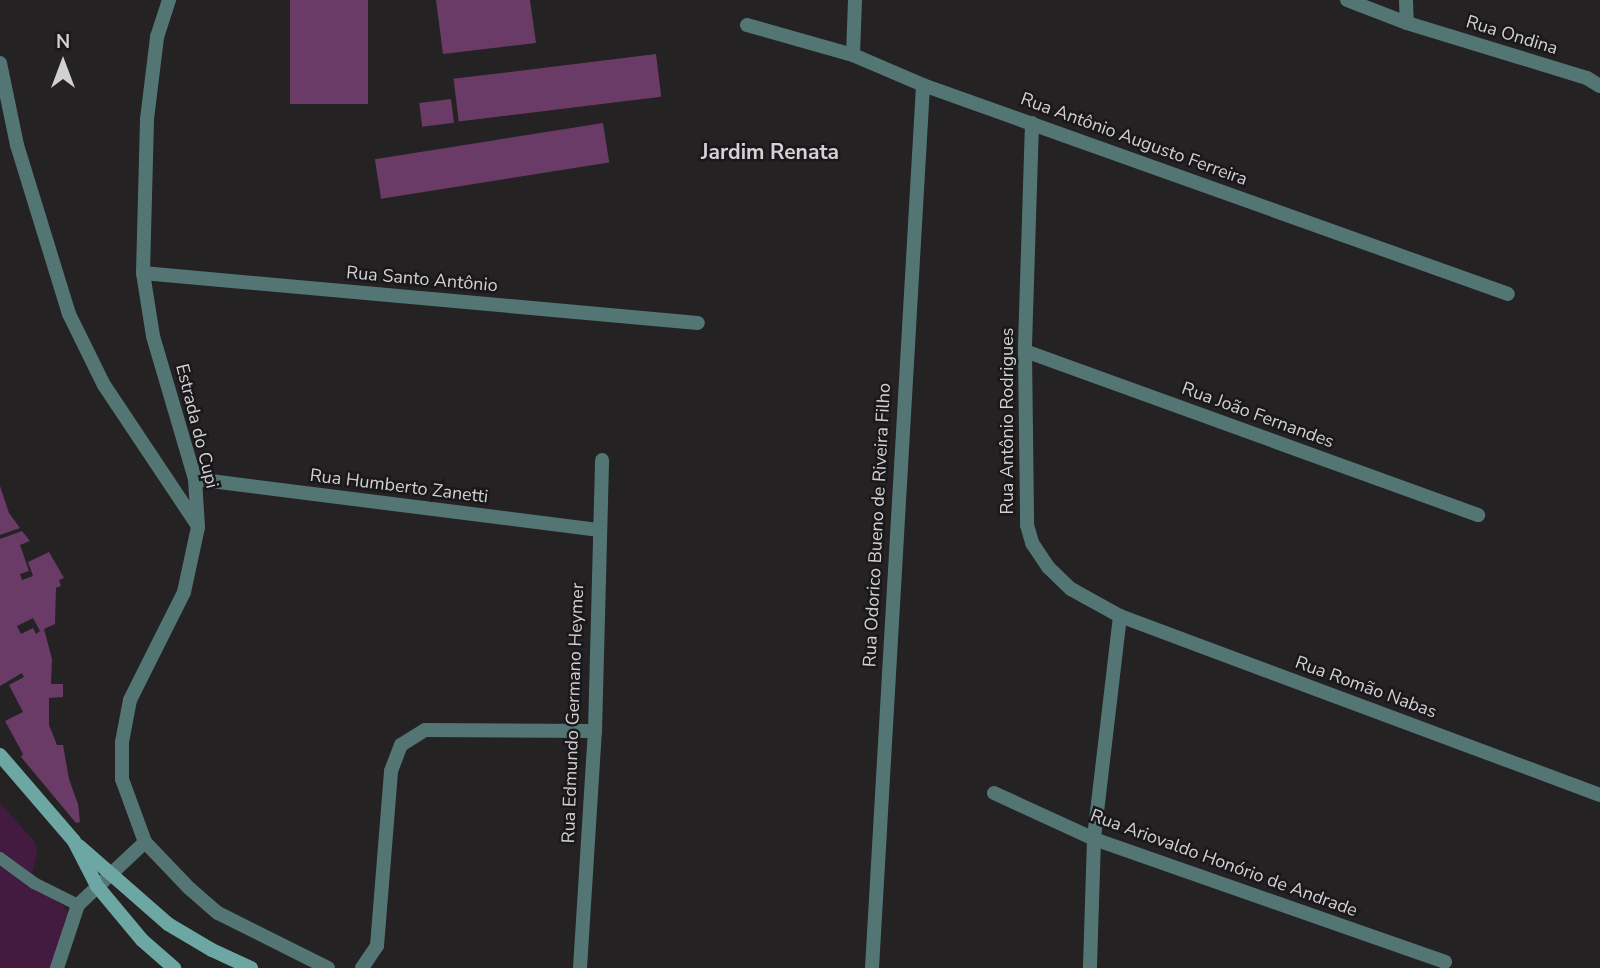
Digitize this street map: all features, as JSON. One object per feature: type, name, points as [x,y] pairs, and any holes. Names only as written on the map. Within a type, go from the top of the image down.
[{"type":"main road","points":[[0,755],[74,841],[169,923],[212,950],[251,968]]},
{"type":"main road","points":[[74,841],[97,886],[142,940],[174,968]]},
{"type":"street","name":"Estrada do Cupi","points":[[145,842],[122,779],[122,741],[130,701],[184,592],[198,527],[195,479],[153,335],[143,273],[148,119],[157,37],[169,0]]},
{"type":"street","points":[[853,55],[855,0]]},
{"type":"street","name":"Rua Ondina","points":[[1347,0],[1407,23],[1596,80]]},
{"type":"street","points":[[1406,0],[1407,23]]},
{"type":"street","name":"Rua Antônio Augusto Ferreira","points":[[747,25],[853,55],[923,85],[1508,294]]},
{"type":"street","points":[[0,63],[17,145],[69,314],[104,385],[198,527]]},
{"type":"street","name":"Rua Odorico Bueno de Riveira Filho","points":[[872,968],[923,85]]},
{"type":"street","name":"Rua Antônio Rodrigues","points":[[1032,123],[1025,351],[1027,525],[1032,542],[1048,567],[1071,589],[1119,616]]},
{"type":"street","name":"Rua Santo Antônio","points":[[143,273],[698,323]]},
{"type":"street","name":"Rua João Fernandes","points":[[1025,351],[1478,515]]},
{"type":"street","name":"Rua Edmundo Germano Heymer","points":[[580,968],[596,731],[598,530],[602,460]]},
{"type":"street","name":"Rua Humberto Zanetti","points":[[195,479],[598,530]]},
{"type":"street","points":[[1090,968],[1094,839],[1119,616]]},
{"type":"street","name":"Rua Romão Nabas","points":[[1119,616],[1600,795]]},
{"type":"street","points":[[362,968],[377,946],[391,771],[401,745],[425,730],[596,731]]},
{"type":"street","name":"Rua Ariovaldo Honório de Andrade","points":[[994,793],[1094,839],[1445,962]]},
{"type":"street","points":[[57,968],[78,905],[145,842],[189,888],[218,913],[328,968]]},
{"type":"lane","points":[[0,858],[34,883],[78,905]]},
{"type":"shaded area","points":[[0,803],[36,843],[37,854],[32,873],[68,912],[50,968],[0,968]]},
{"type":"building","points":[[290,0],[368,0],[368,104],[290,104]]},
{"type":"building","points":[[436,0],[530,0],[536,43],[443,54]]},
{"type":"building","points":[[656,54],[661,97],[459,122],[454,79]]},
{"type":"building","points":[[451,99],[454,123],[422,127],[419,103]]},
{"type":"building","points":[[603,123],[609,163],[381,199],[375,159]]},
{"type":"building","points":[[0,486],[9,513],[20,528],[0,535]]},
{"type":"building","points":[[22,531],[30,541],[20,545],[29,571],[20,574],[22,580],[33,576],[28,562],[49,552],[64,578],[59,580],[61,586],[56,588],[55,624],[44,629],[52,659],[51,684],[63,684],[63,697],[49,698],[49,725],[57,745],[63,745],[80,822],[76,823],[21,757],[23,754],[5,721],[23,712],[9,685],[24,677],[22,673],[0,686],[0,539]],"holes":[[[33,618],[40,631],[36,634],[33,628],[21,634],[17,626]]]},
{"type":"district","name":"Jardim Renata","points":[[770,152]]}]
